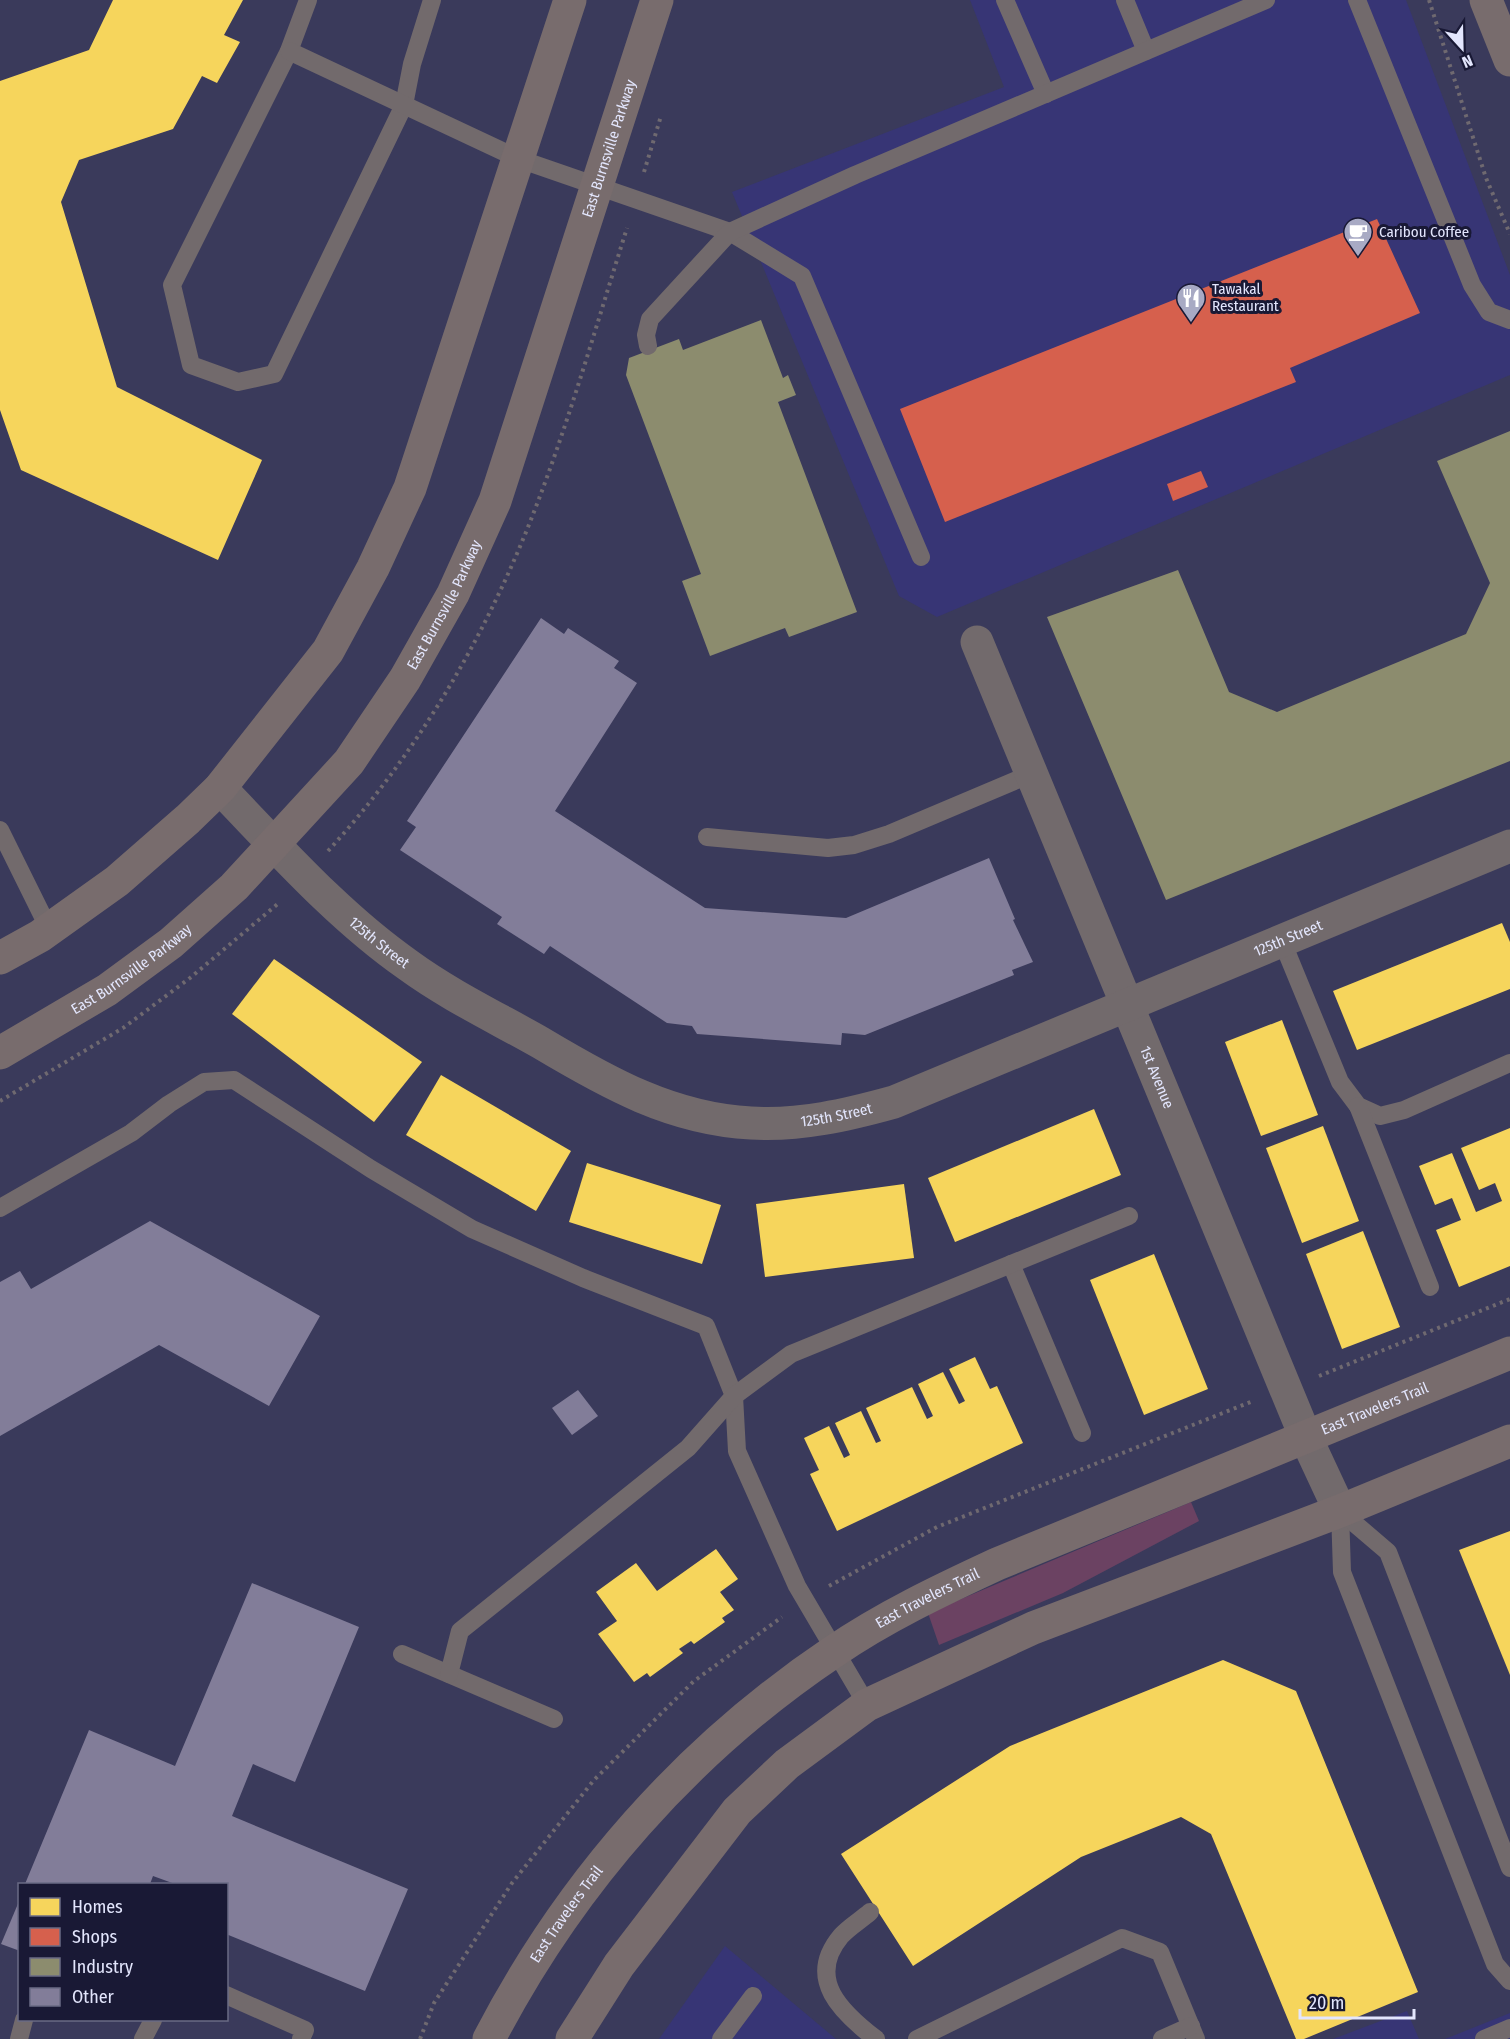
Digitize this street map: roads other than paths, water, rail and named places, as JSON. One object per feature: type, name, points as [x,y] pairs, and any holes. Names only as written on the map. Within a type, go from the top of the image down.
[{"type":"street","points":[[0,958],[49,929],[117,881],[220,788],[328,651],[391,532],[410,488],[570,0]]},
{"type":"street","name":"East Burnsville Parkway","points":[[0,1053],[107,990],[171,943],[234,887],[349,762],[405,679],[453,594],[495,501],[657,0]]},
{"type":"street","points":[[1486,0],[1510,60]]},
{"type":"street","name":"1st Avenue","points":[[977,642],[1306,1438],[1340,1511]]},
{"type":"street","name":"125th Street","points":[[220,788],[346,915],[409,966],[614,1086],[661,1105],[704,1117],[751,1123],[801,1122],[852,1113],[894,1102],[1510,846]]},
{"type":"street","name":"East Travelers Trail","points":[[489,2039],[512,1995],[558,1923],[613,1849],[688,1768],[774,1694],[834,1651],[917,1602],[997,1564],[1510,1353]]},
{"type":"street","points":[[572,2039],[619,1965],[737,1811],[787,1764],[867,1705],[1033,1628],[1340,1511],[1510,1441]]},
{"type":"lane","points":[[308,0],[289,51],[172,285],[191,365],[238,382],[274,374],[404,105],[432,0]]},
{"type":"lane","points":[[1005,0],[1046,94]]},
{"type":"lane","points":[[1125,0],[1146,51]]},
{"type":"lane","points":[[648,346],[646,335],[650,319],[730,232],[1146,51],[1234,6],[1266,0]]},
{"type":"lane","points":[[1357,0],[1472,285],[1489,312],[1510,320]]},
{"type":"lane","points":[[289,51],[519,159],[730,232],[802,276],[921,557]]},
{"type":"lane","points":[[707,837],[828,848],[854,845],[888,834],[1031,774]]},
{"type":"lane","points":[[0,830],[49,929]]},
{"type":"lane","points":[[1282,941],[1340,1082],[1358,1106],[1430,1287]]},
{"type":"lane","points":[[1358,1106],[1380,1116],[1404,1110],[1510,1063]]},
{"type":"lane","points":[[0,1208],[131,1133],[169,1104],[204,1082],[234,1080],[371,1169],[472,1229],[583,1278],[706,1326],[734,1396],[737,1451],[797,1586],[867,1705]]},
{"type":"lane","points":[[449,1674],[460,1630],[688,1448],[734,1396],[791,1354],[1129,1216]]},
{"type":"lane","points":[[1011,1264],[1082,1433]]},
{"type":"lane","points":[[1340,1511],[1388,1552],[1510,1868]]},
{"type":"lane","points":[[1340,1511],[1342,1572],[1496,1964],[1510,1981]]},
{"type":"lane","points":[[402,1654],[554,1719]]},
{"type":"lane","points":[[870,1912],[842,1936],[831,1953],[825,1975],[831,1995],[876,2039]]},
{"type":"lane","points":[[917,2039],[1122,1938],[1160,1952],[1193,2032],[1162,2039]]},
{"type":"lane","points":[[228,1996],[305,2030],[301,2039]]},
{"type":"lane","points":[[721,2039],[753,1996]]},
{"type":"lane","points":[[19,2039],[24,2021]]},
{"type":"lane","points":[[143,2039],[152,2021]]},
{"type":"lane","points":[[1484,2039],[1510,2028]]},
{"type":"place","name":"Caribou Coffee","points":[[1358,258]]},
{"type":"place","name":"Tawakal Restaurant","points":[[1191,324]]}]
